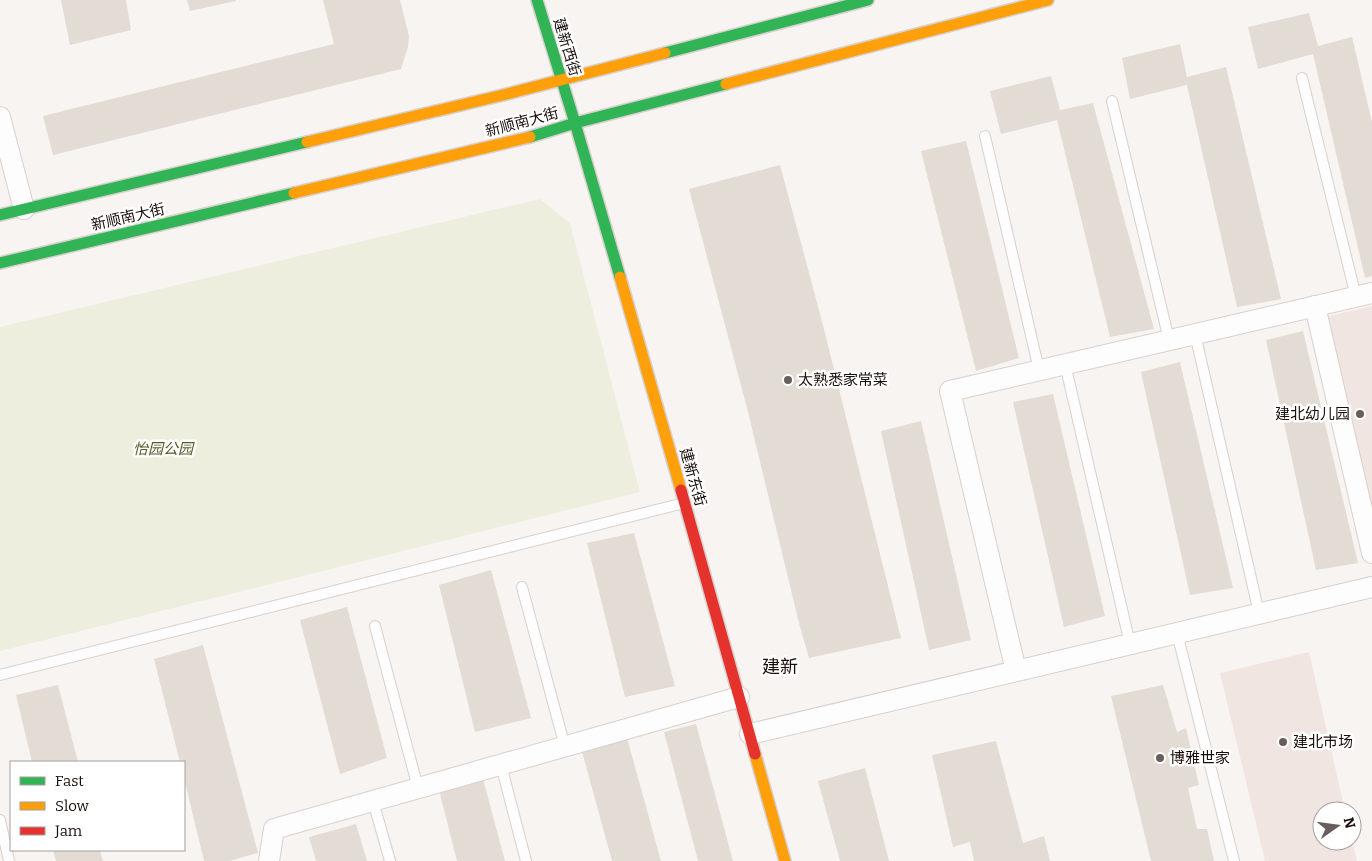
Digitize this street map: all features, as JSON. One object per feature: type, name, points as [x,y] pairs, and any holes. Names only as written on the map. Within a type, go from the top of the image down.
[{"type":"main road","name":"建新西街","points":[[537,0],[568,102]]},
{"type":"main road","name":"新顺南大街","points":[[0,214],[561,80],[868,0]]},
{"type":"main road","name":"新顺南大街","points":[[0,263],[518,140],[575,123],[1048,0]]},
{"type":"main road","name":"建新东街","points":[[568,102],[685,503],[785,861]]},
{"type":"street","points":[[0,117],[24,209]]},
{"type":"street","points":[[1016,671],[950,391],[1364,295]]},
{"type":"street","points":[[1315,306],[1372,554]]},
{"type":"street","points":[[750,734],[1372,587]]},
{"type":"street","points":[[269,861],[274,829],[739,697]]},
{"type":"lane","points":[[1302,78],[1364,295]]},
{"type":"lane","points":[[1112,101],[1169,340]]},
{"type":"lane","points":[[985,136],[1039,370]]},
{"type":"lane","points":[[1194,334],[1259,613]]},
{"type":"lane","points":[[1065,364],[1130,644]]},
{"type":"lane","points":[[0,675],[685,503]]},
{"type":"lane","points":[[522,587],[564,747]]},
{"type":"lane","points":[[375,626],[418,788]]},
{"type":"lane","points":[[1177,633],[1234,861]]},
{"type":"lane","points":[[502,765],[526,861]]},
{"type":"lane","points":[[373,801],[390,861]]},
{"type":"lane","points":[[0,820],[8,861]]},
{"type":"shaded area","name":"建北幼儿园","points":[[1372,306],[1372,512],[1325,317]]},
{"type":"shaded area","name":"建北市场","points":[[1309,652],[1343,801],[1312,801],[1312,851],[1355,851],[1357,861],[1265,861],[1220,673]]},
{"type":"green space","name":"怡园公园","points":[[540,199],[570,223],[640,492],[0,651],[0,327]]},
{"type":"building","points":[[61,0],[126,0],[131,30],[70,45]]},
{"type":"building","points":[[187,0],[236,0],[236,1],[190,11]]},
{"type":"building","points":[[323,0],[400,0],[409,36],[408,47],[401,69],[53,155],[43,116],[334,44]]},
{"type":"building","points":[[1309,13],[1318,46],[1352,37],[1372,122],[1372,276],[1365,278],[1313,54],[1258,69],[1248,27]]},
{"type":"building","points":[[1180,44],[1187,77],[1226,67],[1281,299],[1237,307],[1187,85],[1130,99],[1122,58]]},
{"type":"building","points":[[1051,76],[1060,110],[1093,103],[1154,329],[1110,337],[1057,120],[1001,134],[990,91]]},
{"type":"building","points":[[966,141],[1019,358],[976,371],[921,151]]},
{"type":"building","name":"太熟悉家常菜","points":[[780,165],[823,325],[901,638],[809,658],[748,412],[689,189]]},
{"type":"building","points":[[1303,331],[1358,563],[1316,570],[1266,340]]},
{"type":"building","points":[[1180,362],[1233,588],[1190,595],[1141,372]]},
{"type":"building","points":[[1053,394],[1105,616],[1064,627],[1013,402]]},
{"type":"building","points":[[921,421],[971,640],[929,650],[881,431]]},
{"type":"building","points":[[634,533],[675,686],[625,697],[587,543]]},
{"type":"building","points":[[491,570],[531,718],[475,732],[439,585]]},
{"type":"building","points":[[347,607],[387,758],[340,774],[300,620]]},
{"type":"building","points":[[203,645],[258,853],[229,861],[204,861],[185,782],[185,761],[180,761],[154,659]]},
{"type":"building","points":[[58,685],[78,761],[32,761],[16,695]]},
{"type":"building","name":"博雅世家","points":[[1163,685],[1177,732],[1186,728],[1199,785],[1188,788],[1197,829],[1207,829],[1214,861],[1151,861],[1111,696]]},
{"type":"building","points":[[696,724],[733,861],[698,861],[664,732]]},
{"type":"building","points":[[627,738],[661,861],[612,861],[581,748]]},
{"type":"building","points":[[996,741],[1023,843],[1044,836],[1050,861],[974,861],[970,842],[953,847],[932,755]]},
{"type":"building","points":[[865,768],[889,861],[840,861],[818,781]]},
{"type":"building","points":[[483,779],[505,861],[457,861],[439,790]]},
{"type":"building","points":[[356,824],[367,861],[316,861],[309,837]]},
{"type":"building","points":[[53,851],[100,851],[103,861],[56,861]]},
{"type":"traffic: fast","points":[[537,0],[620,277]]},
{"type":"traffic: fast","points":[[665,53],[868,0]]},
{"type":"traffic: fast","points":[[530,137],[575,123],[726,84]]},
{"type":"traffic: fast","points":[[0,215],[307,142]]},
{"type":"traffic: fast","points":[[0,263],[294,193]]},
{"type":"traffic: slow","points":[[726,84],[1048,0]]},
{"type":"traffic: slow","points":[[307,142],[507,94],[665,53]]},
{"type":"traffic: slow","points":[[294,193],[530,137]]},
{"type":"traffic: slow","points":[[620,277],[681,490]]},
{"type":"traffic: slow","points":[[755,754],[785,861]]},
{"type":"traffic: jam","points":[[681,490],[755,754]]},
{"type":"place","name":"太熟悉家常菜","points":[[788,380]]},
{"type":"place","name":"建北幼儿园","points":[[1360,414]]},
{"type":"place","name":"建北市场","points":[[1283,742]]},
{"type":"place","name":"博雅世家","points":[[1160,758]]},
{"type":"district","name":"建新","points":[[780,667]]}]
